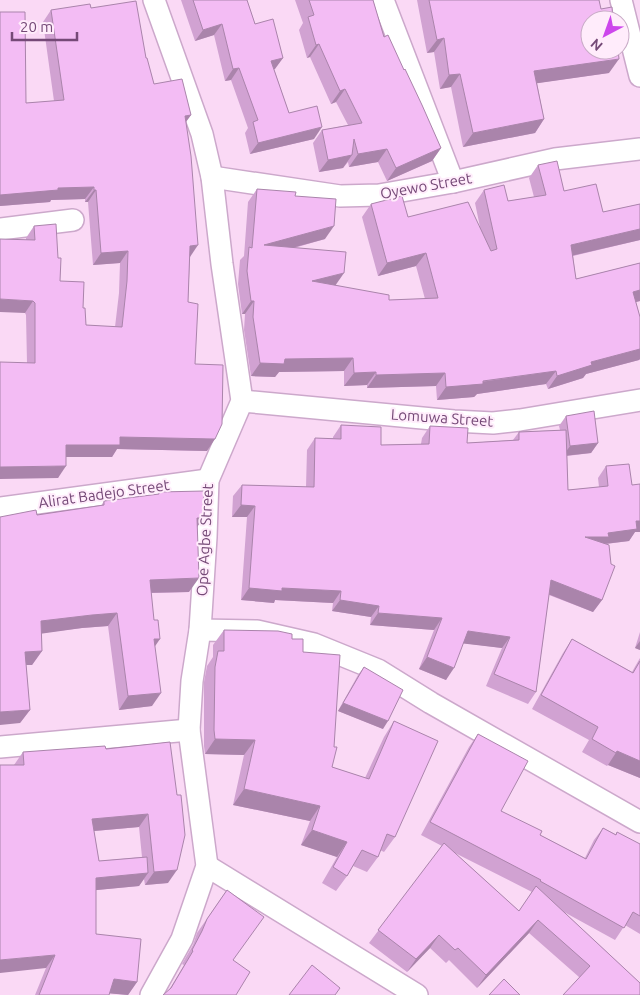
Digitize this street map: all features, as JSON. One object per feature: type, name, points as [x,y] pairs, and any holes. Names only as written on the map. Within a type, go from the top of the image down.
[{"type":"street","points":[[154,0],[202,134],[212,177],[222,264],[242,401]]},
{"type":"street","points":[[383,0],[453,182]]},
{"type":"street","points":[[622,0],[640,76]]},
{"type":"street","name":"Oyewo Street","points":[[212,177],[340,196],[379,195],[453,182],[555,159],[640,149]]},
{"type":"street","points":[[0,228],[73,220]]},
{"type":"street","name":"Lomuwa Street","points":[[242,401],[493,423],[640,400]]},
{"type":"street","name":"Ope Agbe Street","points":[[151,995],[182,939],[207,866],[189,730],[192,681],[200,630],[208,480],[242,401]]},
{"type":"street","name":"Alirat Badejo Street","points":[[0,508],[208,480]]},
{"type":"street","points":[[200,630],[257,632],[314,644],[378,670],[430,703],[640,822]]},
{"type":"street","points":[[0,747],[189,730]]},
{"type":"street","points":[[207,866],[417,995]]},
{"type":"shaded area","points":[[0,0],[640,0],[640,995],[0,995]]},
{"type":"building","points":[[193,0],[247,0],[255,24],[273,19],[283,58],[271,61],[289,113],[317,106],[322,127],[258,143],[253,122],[258,120],[239,68],[233,69],[222,24],[203,30]]},
{"type":"building","points":[[309,0],[373,0],[384,37],[388,35],[441,148],[396,168],[387,149],[358,154],[354,139],[352,155],[328,160],[322,130],[362,123],[345,89],[340,91],[319,44],[316,45],[308,17],[314,15]]},
{"type":"building","points":[[429,0],[599,0],[601,9],[612,7],[612,10],[580,10],[580,60],[612,60],[534,71],[544,119],[473,133],[460,74],[449,75],[444,38],[437,40]]},
{"type":"building","points":[[136,1],[146,58],[154,84],[182,79],[191,115],[185,116],[191,156],[198,245],[190,246],[188,302],[198,304],[195,364],[223,365],[222,424],[215,439],[120,437],[120,445],[66,445],[66,466],[0,467],[0,362],[35,363],[35,303],[33,301],[0,299],[0,239],[35,240],[34,226],[56,224],[58,258],[61,258],[60,281],[84,282],[83,308],[85,308],[86,325],[122,327],[128,251],[101,253],[96,190],[94,190],[94,187],[58,188],[58,190],[0,195],[0,12],[25,12],[26,103],[64,100],[51,10],[90,4],[91,8]]},
{"type":"building","points":[[557,161],[564,191],[596,184],[603,212],[640,204],[640,229],[571,245],[576,279],[640,263],[640,290],[633,292],[640,317],[640,349],[591,362],[592,365],[557,376],[556,371],[483,381],[483,384],[446,387],[445,373],[376,375],[376,372],[354,373],[353,358],[285,359],[284,364],[260,363],[253,317],[254,301],[251,301],[247,271],[249,247],[252,248],[257,189],[296,192],[295,196],[336,199],[334,226],[264,245],[346,252],[344,273],[312,281],[389,295],[389,300],[438,298],[426,253],[387,263],[371,204],[402,196],[408,217],[468,202],[491,251],[497,249],[484,190],[504,185],[508,201],[546,195],[538,165]]},
{"type":"building","points":[[594,411],[598,443],[570,446],[566,416]]},
{"type":"building","points":[[341,425],[381,427],[381,445],[429,444],[430,426],[468,428],[467,443],[519,440],[519,432],[566,430],[568,490],[608,486],[606,466],[629,464],[632,485],[640,484],[640,521],[636,521],[637,529],[608,533],[609,537],[585,537],[609,545],[611,564],[615,566],[602,600],[551,580],[536,692],[494,674],[510,637],[468,631],[454,668],[427,657],[442,618],[378,613],[379,606],[340,600],[341,591],[282,588],[282,591],[249,588],[255,506],[241,505],[242,485],[314,487],[315,438],[341,439]]},
{"type":"building","points":[[204,491],[203,518],[197,518],[199,578],[150,580],[154,620],[158,620],[160,639],[154,639],[161,693],[128,696],[117,613],[41,621],[42,651],[25,652],[30,710],[0,712],[0,517],[36,510],[37,515],[104,505],[104,501],[159,494],[159,492]]},
{"type":"building","points":[[224,630],[278,631],[292,634],[292,639],[303,639],[303,652],[340,655],[334,747],[337,747],[332,767],[369,779],[394,721],[438,741],[395,837],[387,834],[378,857],[362,850],[347,876],[333,867],[347,842],[312,830],[320,806],[244,789],[255,740],[215,739],[215,667],[218,651],[224,651]]},
{"type":"building","points":[[572,639],[633,673],[640,661],[640,761],[617,751],[616,753],[592,739],[598,727],[541,695]]},
{"type":"building","points":[[364,667],[403,690],[388,721],[343,703]]},
{"type":"building","points":[[478,734],[528,761],[501,811],[542,831],[540,835],[586,859],[603,828],[616,835],[617,832],[640,844],[640,916],[633,912],[624,928],[541,880],[430,822]]},
{"type":"building","points":[[170,742],[177,795],[181,795],[185,835],[177,870],[154,872],[148,814],[92,819],[99,861],[147,857],[148,873],[96,878],[96,934],[141,939],[137,982],[114,979],[109,995],[39,995],[55,955],[0,960],[0,765],[24,765],[23,752],[105,746],[106,749]]},
{"type":"building","points":[[444,843],[519,911],[536,886],[640,983],[640,995],[563,995],[590,966],[538,920],[486,975],[458,948],[455,950],[439,935],[416,959],[378,930]]},
{"type":"building","points":[[227,890],[264,917],[233,960],[250,972],[236,995],[163,995],[171,988],[193,951],[207,919]]},
{"type":"building","points":[[312,965],[340,988],[335,995],[289,995]]},
{"type":"building","points":[[504,979],[520,995],[489,995]]}]
